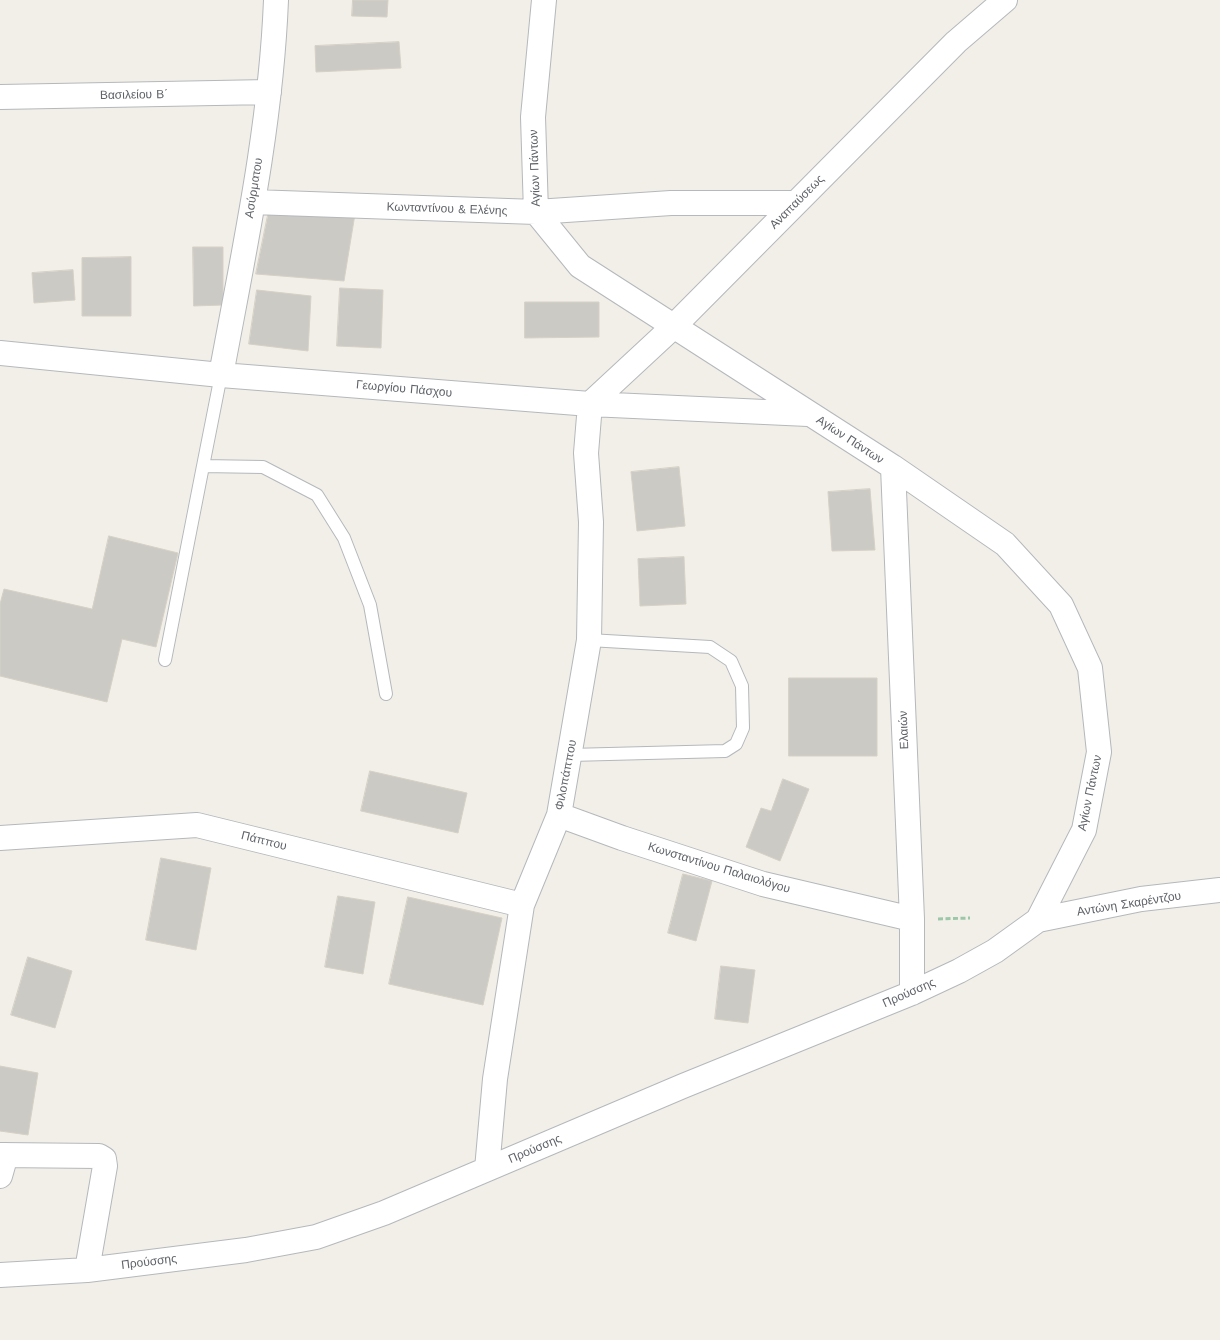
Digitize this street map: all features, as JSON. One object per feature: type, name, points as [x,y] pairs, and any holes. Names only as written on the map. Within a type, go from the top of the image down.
[{"type":"street","name":"Ασύρματου","points":[[221,375],[253,202],[269,92],[276,0]]},
{"type":"street","name":"Αγίων Πάντων","points":[[544,0],[533,117],[536,212],[580,266],[893,468],[1005,544],[1061,605],[1090,668],[1099,752],[1084,830],[1038,920]]},
{"type":"street","name":"Αναπαύσεως","points":[[590,404],[673,327],[956,42],[1005,0]]},
{"type":"street","name":"Βασιλείου Β΄","points":[[0,97],[269,92]]},
{"type":"street","name":"Κωνταντίνου & Ελένης","points":[[253,202],[536,212],[671,204],[796,203]]},
{"type":"street","name":"Γεωργίου Πάσχου","points":[[0,353],[221,375],[590,404],[809,414]]},
{"type":"street","name":"Φιλοπάππου","points":[[487,1169],[495,1079],[522,905],[558,815],[589,640],[591,522],[586,453],[590,404]]},
{"type":"street","name":"Ελαιών","points":[[893,468],[912,919],[912,993]]},
{"type":"street","name":"Κωνσταντίνου Παλαιολόγου","points":[[558,815],[763,884],[912,919]]},
{"type":"street","name":"Πάππου","points":[[0,838],[197,825],[522,905]]},
{"type":"street","name":"Αντώνη Σκαρέντζου","points":[[1038,920],[1141,899],[1220,890]]},
{"type":"street","name":"Προύσσης","points":[[0,1275],[87,1270],[246,1250],[316,1237],[384,1213],[912,993],[959,971],[995,950],[1038,920]]},
{"type":"street","points":[[2,1162],[99,1156],[104,1159],[87,1270]]},
{"type":"lane","points":[[165,660],[221,375]]},
{"type":"lane","points":[[203,466],[263,466],[317,495],[344,538],[370,605],[386,694]]},
{"type":"lane","points":[[570,755],[725,751],[736,744],[743,728],[742,686],[731,661],[710,647],[589,640]]},
{"type":"path","points":[[912,919],[970,918]]},
{"type":"building","points":[[353,0],[388,0],[387,17],[352,16]]},
{"type":"building","points":[[399,42],[401,68],[316,72],[315,46]]},
{"type":"building","points":[[269,210],[355,214],[344,281],[256,274]]},
{"type":"building","points":[[193,247],[223,247],[223,305],[194,306]]},
{"type":"building","points":[[131,257],[131,316],[82,316],[82,258]]},
{"type":"building","points":[[73,270],[75,300],[34,303],[32,273]]},
{"type":"building","points":[[340,288],[383,290],[381,348],[337,346]]},
{"type":"building","points":[[257,290],[311,296],[308,351],[249,344]]},
{"type":"building","points":[[525,302],[599,302],[599,337],[525,338]]},
{"type":"building","points":[[679,467],[685,526],[637,531],[631,472]]},
{"type":"building","points":[[870,489],[875,550],[832,551],[828,492]]},
{"type":"building","points":[[109,536],[178,553],[156,647],[122,639],[107,702],[0,676],[0,604],[4,589],[92,609]]},
{"type":"building","points":[[684,557],[686,604],[640,606],[638,559]]},
{"type":"building","points":[[789,678],[877,678],[877,756],[789,756]]},
{"type":"building","points":[[370,771],[467,793],[458,833],[361,811]]},
{"type":"building","points":[[783,779],[809,789],[780,861],[746,847],[761,808],[771,811]]},
{"type":"building","points":[[161,858],[211,868],[196,950],[146,940]]},
{"type":"building","points":[[683,874],[712,881],[696,941],[668,933]]},
{"type":"building","points":[[338,896],[375,902],[363,974],[325,967]]},
{"type":"building","points":[[408,897],[502,918],[483,1005],[389,984]]},
{"type":"building","points":[[28,957],[72,971],[55,1028],[11,1015]]},
{"type":"building","points":[[721,966],[755,970],[748,1023],[715,1019]]},
{"type":"building","points":[[0,1066],[38,1073],[28,1135],[0,1131]]}]
